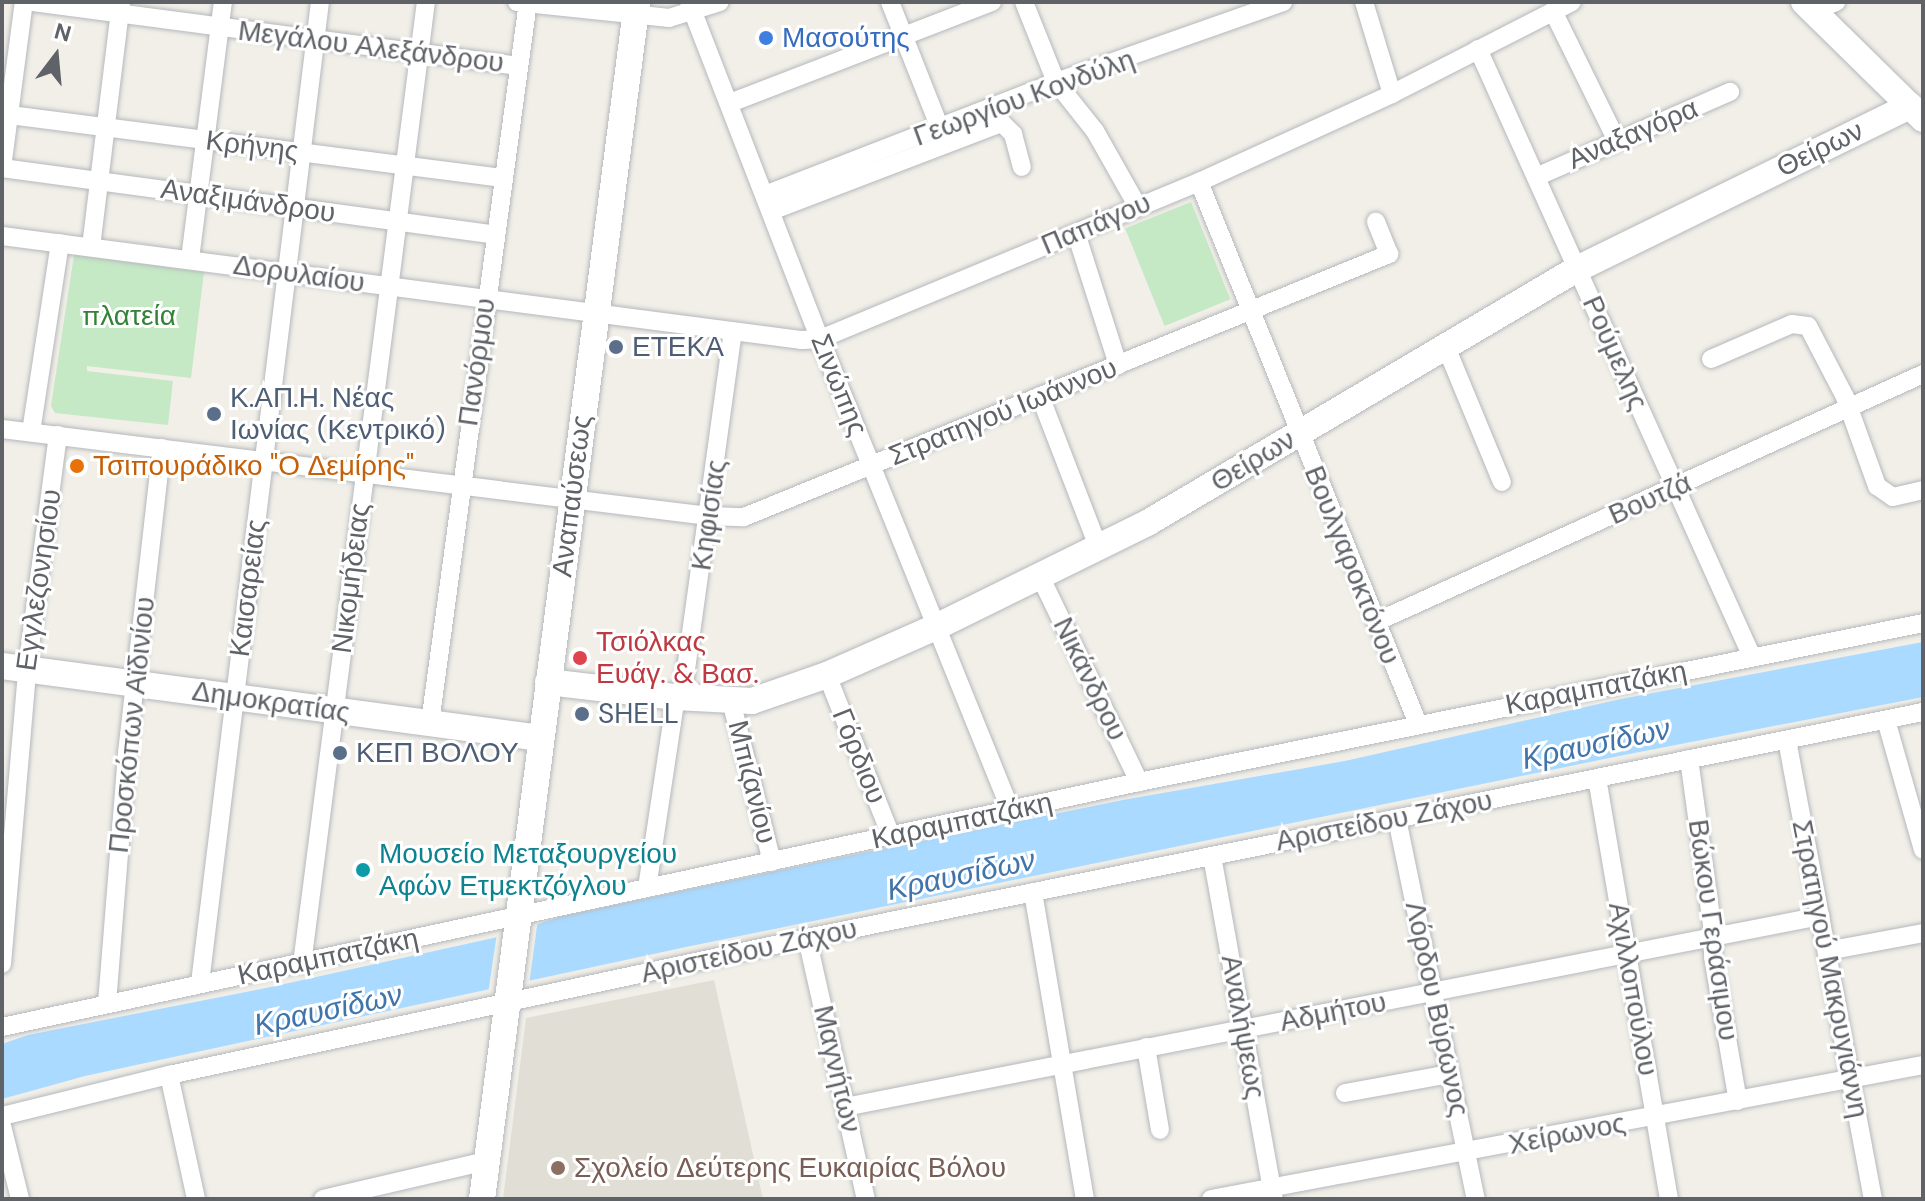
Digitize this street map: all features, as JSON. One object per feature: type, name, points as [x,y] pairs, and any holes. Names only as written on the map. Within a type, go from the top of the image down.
[{"type":"street","points":[[2,168],[6,114],[24,2]]},
{"type":"street","name":"Μεγάλου Αλεξάνδρου","points":[[33,2],[120,8],[220,27],[519,66]]},
{"type":"street","points":[[190,259],[223,2]]},
{"type":"street","name":"Καισαρείας","points":[[200,983],[320,2]]},
{"type":"street","name":"Νικομήδειας","points":[[302,964],[426,2]]},
{"type":"street","points":[[525,3],[636,9],[669,18],[692,7],[720,2]]},
{"type":"street","points":[[890,2],[942,135]]},
{"type":"street","points":[[730,103],[992,2]]},
{"type":"street","points":[[1024,2],[1056,82],[1095,131],[1138,207]]},
{"type":"street","name":"Γεωργίου Κονδύλη","points":[[768,203],[942,135],[1056,82],[1283,2]]},
{"type":"street","points":[[1364,2],[1392,94]]},
{"type":"street","name":"Παπάγου","points":[[596,314],[733,332],[820,339],[1199,182],[1392,94],[1572,2]]},
{"type":"street","name":"Πανόρμου","points":[[430,723],[525,3]]},
{"type":"street","points":[[1818,5],[1919,109]]},
{"type":"street","name":"Σινώπης","points":[[692,7],[820,339],[1011,811]]},
{"type":"street","points":[[91,247],[120,8]]},
{"type":"street","name":"Αναπαύσεως","points":[[482,1199],[636,9]]},
{"type":"street","points":[[1553,11],[1617,141]]},
{"type":"street","name":"Ρούμελης","points":[[1478,49],[1752,657]]},
{"type":"street","name":"Αναξαγόρα","points":[[1536,177],[1730,92]]},
{"type":"street","name":"Θείρων","points":[[548,682],[731,701],[758,700],[827,675],[938,626],[1178,505],[1577,269],[1919,109]]},
{"type":"street","name":"Κρήνης","points":[[6,114],[503,178]]},
{"type":"street","name":"Γεωργίου Κονδύλη","points":[[942,135],[1006,123],[1013,134],[1022,167]]},
{"type":"street","name":"Αναξιμάνδρου","points":[[2,168],[495,235]]},
{"type":"street","name":"Βουλγαροκτόνου","points":[[1199,182],[1298,434],[1418,724]]},
{"type":"street","name":"Στρατηγού Ιωάννου","points":[[2,429],[709,516],[755,515],[1389,254],[1376,221]]},
{"type":"street","points":[[1076,233],[1118,365]]},
{"type":"street","name":"Δορυλαίου","points":[[2,236],[596,314]]},
{"type":"street","points":[[31,432],[60,243]]},
{"type":"street","points":[[1711,359],[1792,324],[1808,326],[1849,408],[1877,486],[1893,497],[1923,490]]},
{"type":"street","name":"Κηφισίας","points":[[647,888],[709,516],[733,332]]},
{"type":"street","points":[[1446,347],[1502,482]]},
{"type":"street","name":"Βουτζά","points":[[1376,622],[1923,374]]},
{"type":"street","points":[[1040,396],[1098,546]]},
{"type":"street","name":"Εγγλεζονησίου","points":[[2,964],[14,668],[58,435]]},
{"type":"street","name":"Προσκόπων Αϊδινίου","points":[[107,1003],[135,684],[162,448]]},
{"type":"street","name":"Νικάνδρου","points":[[1040,576],[1139,782]]},
{"type":"street","name":"Καραμπατζάκη","points":[[2,1027],[200,983],[518,919],[647,888],[1139,782],[1923,623]]},
{"type":"street","name":"Δημοκρατίας","points":[[14,668],[540,738]]},
{"type":"street","name":"Γόρδιου","points":[[827,675],[891,836]]},
{"type":"street","name":"Μπιζανίου","points":[[731,701],[772,862]]},
{"type":"street","name":"Αριστείδου Ζάχου","points":[[2,1116],[508,997],[1923,712]]},
{"type":"street","points":[[1886,720],[1923,850]]},
{"type":"street","name":"Στρατηγού Μακρυγιάννη","points":[[1787,740],[1873,1199]]},
{"type":"street","name":"Βώκου Γεράσιμου","points":[[1689,759],[1712,938],[1738,1101]]},
{"type":"street","name":"Αχιλλοπούλου","points":[[1597,778],[1669,1199]]},
{"type":"street","name":"Λόρδου Βύρωνος","points":[[1397,819],[1476,1199]]},
{"type":"street","name":"Αναλήψεως","points":[[1212,856],[1273,1194]]},
{"type":"street","points":[[1033,892],[1085,1199]]},
{"type":"street","name":"Αδμήτου","points":[[845,1107],[1820,916]]},
{"type":"street","points":[[1827,951],[1923,933]]},
{"type":"street","name":"Μαγνήτων","points":[[807,938],[866,1199]]},
{"type":"street","points":[[1146,1047],[1160,1130]]},
{"type":"street","name":"Χείρωνος","points":[[1211,1199],[1273,1194],[1466,1153],[1923,1065]]},
{"type":"street","points":[[1345,1093],[1450,1074]]},
{"type":"street","points":[[169,1075],[196,1199]]},
{"type":"street","points":[[2,1126],[20,1199]]},
{"type":"street","points":[[323,1199],[486,1161]]},
{"type":"shaded area","points":[[714,980],[763,1199],[503,1199],[526,1018]]},
{"type":"green space","points":[[1191,202],[1230,299],[1165,326],[1125,229]]},
{"type":"green space","name":"πλατεία","points":[[74,255],[204,272],[191,378],[87,366],[87,371],[173,381],[168,425],[55,413],[51,406]]},
{"type":"water","name":"Κραυσίδων","points":[[1923,642],[1923,697],[686,947],[85,1076],[2,1099],[2,1044],[28,1035],[266,988],[498,937],[563,916],[843,857],[1123,800],[1345,761],[1621,699]]},
{"type":"pier","points":[[538,919],[529,985],[488,994],[497,933]]},
{"type":"place","name":"Μασούτης","points":[[766,38]]},
{"type":"place","name":"ΕΤΕΚΑ","points":[[616,347]]},
{"type":"place","name":"Κ.ΑΠ.Η. Νέας Ιωνίας (Κεντρικό)","points":[[214,414]]},
{"type":"place","name":"Τσιπουράδικο \"Ο Δεμίρης\"","points":[[77,466]]},
{"type":"place","name":"Τσιόλκας Ευάγ. & Βασ.","points":[[580,658]]},
{"type":"place","name":"SHELL","points":[[582,714]]},
{"type":"place","name":"ΚΕΠ ΒΟΛΟΥ","points":[[340,753]]},
{"type":"place","name":"Μουσείο Μεταξουργείου Αφών Ετμεκτζόγλου","points":[[363,870]]},
{"type":"place","name":"Σχολείο Δεύτερης Ευκαιρίας Βόλου","points":[[558,1168]]}]
